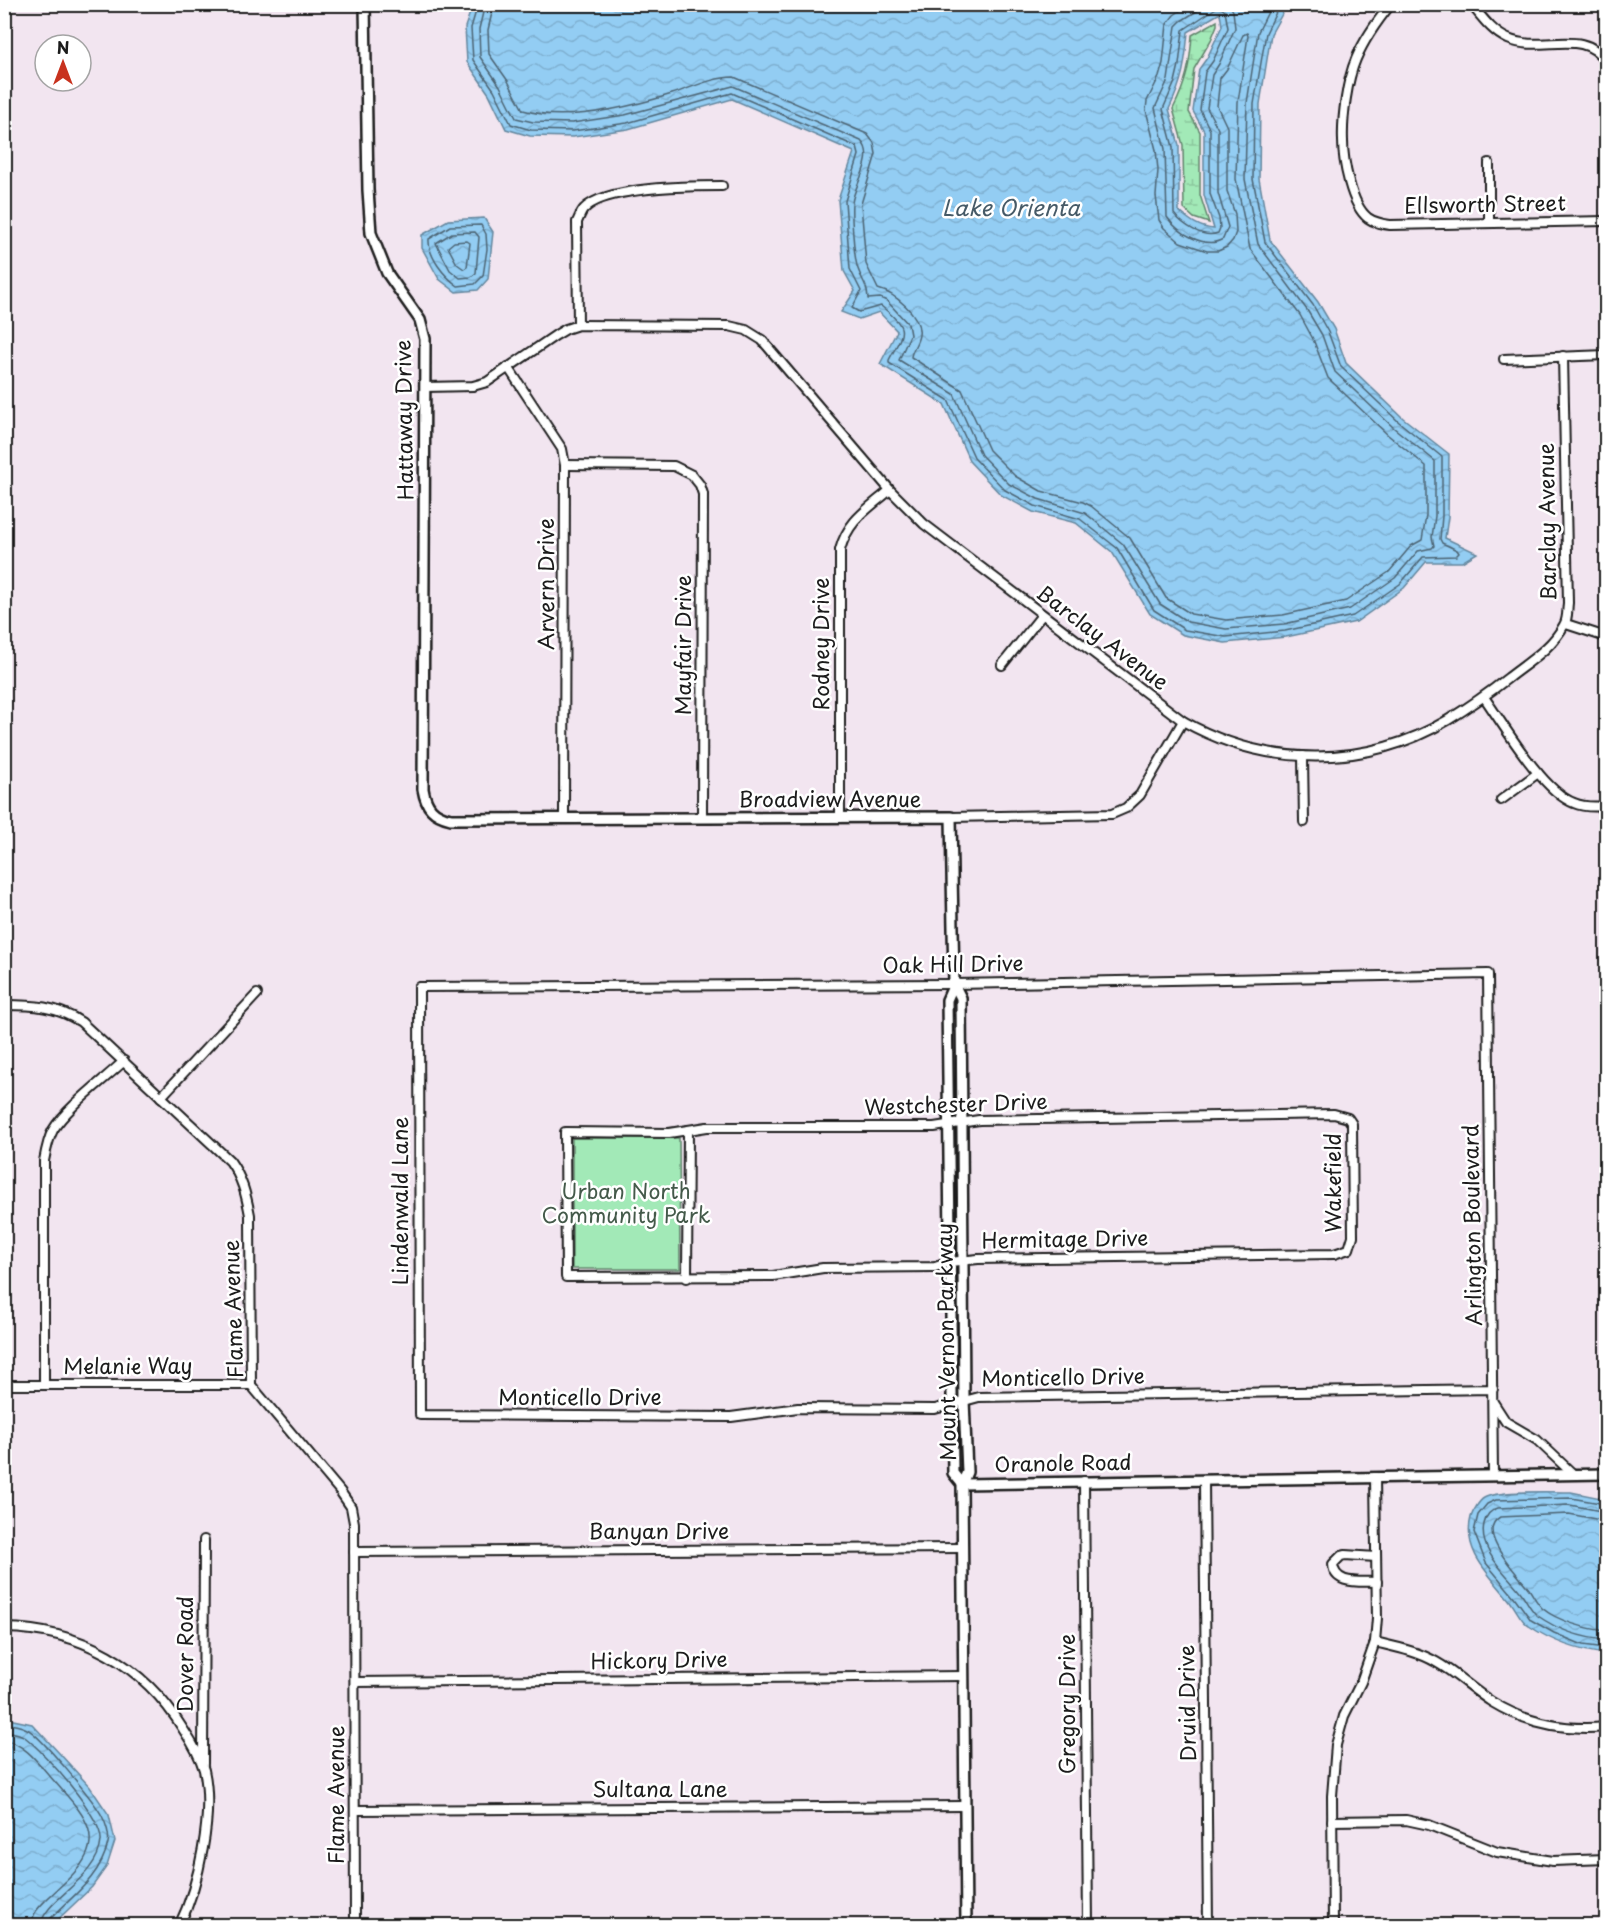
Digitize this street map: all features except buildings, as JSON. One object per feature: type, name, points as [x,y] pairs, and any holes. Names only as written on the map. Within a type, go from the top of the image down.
[{"type":"street","name":"Hattaway Drive","points":[[365,4],[368,190],[371,233],[387,273],[420,320],[425,339],[423,789],[430,810]]},
{"type":"street","name":"Ellsworth Street","points":[[1391,4],[1356,59],[1347,93],[1343,141],[1348,181],[1360,209],[1367,217],[1377,223],[1390,225],[1606,221]]},
{"type":"street","points":[[1471,4],[1491,27],[1508,39],[1526,44],[1579,43],[1592,46],[1600,52],[1606,62]]},
{"type":"street","points":[[1489,163],[1489,223]]},
{"type":"street","points":[[578,326],[578,222],[583,210],[594,202],[636,191],[666,186],[722,186]]},
{"type":"street","name":"Barclay Avenue","points":[[425,387],[472,386],[487,382],[566,328],[578,326],[729,326],[746,330],[762,340],[890,490],[924,524],[1184,721],[1204,733],[1243,748],[1275,755],[1345,755],[1378,750],[1447,721],[1484,697],[1538,655],[1555,639],[1566,624],[1568,603],[1563,356]]},
{"type":"street","points":[[1504,359],[1606,355]]},
{"type":"street","name":"Arvern Drive","points":[[508,368],[562,449],[565,465],[564,818]]},
{"type":"street","name":"Mayfair Drive","points":[[565,465],[674,466],[692,475],[700,485],[703,494],[702,818]]},
{"type":"street","name":"Rodney Drive","points":[[840,818],[840,550],[844,534],[853,522],[890,490]]},
{"type":"street","points":[[1002,665],[1042,615]]},
{"type":"street","points":[[1566,624],[1606,637]]},
{"type":"street","points":[[1484,697],[1538,772],[1556,792],[1574,803],[1606,806]]},
{"type":"street","name":"Broadview Avenue","points":[[430,810],[439,817],[451,819],[840,818],[1112,814],[1126,808],[1140,795],[1184,721]]},
{"type":"street","points":[[1303,756],[1304,822]]},
{"type":"street","points":[[1501,800],[1538,772]]},
{"type":"street","name":"Mount Vernon Parkway","points":[[951,817],[954,984],[947,1000],[953,1473],[962,1484],[967,1472],[964,1400],[961,998],[954,984]]},
{"type":"street","name":"Oak Hill Drive","points":[[418,987],[954,984],[1488,974]]},
{"type":"street","name":"Arlington Boulevard","points":[[1488,974],[1493,1475]]},
{"type":"street","name":"Lindenwald Lane","points":[[418,987],[420,1415]]},
{"type":"street","points":[[161,1097],[257,994]]},
{"type":"street","name":"Flame Avenue","points":[[4,1005],[48,1007],[65,1012],[81,1022],[230,1161],[240,1175],[250,1215],[251,1384],[340,1491],[351,1507],[354,1523],[356,1926]]},
{"type":"street","points":[[44,1384],[44,1161],[47,1144],[53,1130],[63,1117],[124,1061]]},
{"type":"street","name":"Westchester Drive","points":[[566,1277],[565,1132],[669,1133],[707,1127],[934,1127],[979,1120],[1334,1114],[1348,1118]]},
{"type":"street","name":"Wakefield","points":[[1348,1118],[1353,1129],[1353,1236],[1349,1249]]},
{"type":"street","points":[[687,1278],[688,1130]]},
{"type":"street","name":"Hermitage Drive","points":[[566,1277],[773,1276],[823,1268],[935,1267],[950,1262],[978,1258],[1334,1254],[1349,1249]]},
{"type":"street","name":"Melanie Way","points":[[4,1385],[251,1384]]},
{"type":"street","name":"Monticello Drive","points":[[420,1415],[731,1417],[798,1408],[935,1409],[980,1397],[1493,1389]]},
{"type":"street","points":[[1493,1402],[1506,1422],[1537,1440],[1573,1474]]},
{"type":"street","name":"Oranole Road","points":[[962,1484],[1606,1474]]},
{"type":"street","points":[[1333,1926],[1332,1821],[1336,1745],[1344,1716],[1361,1682],[1375,1642],[1377,1582],[1375,1477]]},
{"type":"street","name":"Druid Drive","points":[[1204,1480],[1208,1926]]},
{"type":"street","name":"Gregory Drive","points":[[1084,1481],[1088,1926]]},
{"type":"street","points":[[962,1484],[966,1926]]},
{"type":"street","name":"Dover Road","points":[[203,1769],[204,1540]]},
{"type":"street","name":"Banyan Drive","points":[[354,1552],[963,1548]]},
{"type":"street","points":[[1376,1557],[1341,1556],[1333,1564],[1333,1571],[1337,1578],[1345,1581],[1377,1582]]},
{"type":"street","points":[[4,1629],[31,1629],[61,1635],[94,1647],[121,1662],[153,1689],[177,1719],[190,1740],[203,1769],[207,1795],[201,1861],[190,1904],[179,1926]]},
{"type":"street","points":[[1375,1642],[1413,1652],[1435,1662],[1491,1702],[1522,1718],[1550,1726],[1606,1727]]},
{"type":"street","name":"Hickory Drive","points":[[355,1682],[964,1676]]},
{"type":"street","name":"Sultana Lane","points":[[356,1810],[965,1806]]},
{"type":"street","points":[[1332,1821],[1406,1820],[1429,1825],[1497,1852],[1553,1861],[1606,1859]]},
{"type":"green space","points":[[1217,21],[1211,40],[1194,69],[1189,112],[1200,132],[1200,195],[1209,223],[1194,218],[1184,209],[1183,145],[1173,109],[1187,74],[1192,35]]},
{"type":"green space","name":"Urban North Community Park","points":[[572,1138],[679,1138],[680,1269],[572,1269]]},
{"type":"water","name":"Lake Orienta","points":[[473,4],[1287,5],[1271,34],[1260,104],[1259,179],[1270,240],[1318,302],[1334,329],[1346,363],[1403,418],[1449,454],[1448,517],[1445,538],[1477,553],[1462,562],[1426,562],[1404,588],[1356,622],[1286,637],[1225,643],[1183,635],[1150,614],[1112,552],[1076,523],[1033,512],[1001,495],[970,462],[944,404],[880,364],[897,331],[879,312],[859,319],[841,312],[855,291],[844,271],[838,200],[854,152],[732,99],[628,129],[573,137],[530,136],[506,129],[489,94],[467,62],[465,27]],"holes":[[[1220,13],[1222,26],[1207,58],[1199,69],[1193,111],[1204,131],[1204,195],[1214,229],[1195,223],[1179,211],[1179,145],[1169,109],[1183,72],[1188,32]]]},
{"type":"water","points":[[484,218],[493,232],[488,279],[478,290],[456,292],[439,279],[422,248],[422,235],[448,220]]},
{"type":"water","points":[[1571,1492],[1606,1499],[1606,1654],[1566,1645],[1526,1624],[1486,1572],[1470,1541],[1471,1517],[1476,1506],[1484,1498],[1512,1493]]},
{"type":"water","points":[[4,1718],[32,1724],[90,1787],[109,1815],[115,1841],[107,1866],[92,1887],[52,1925],[5,1925]]}]
